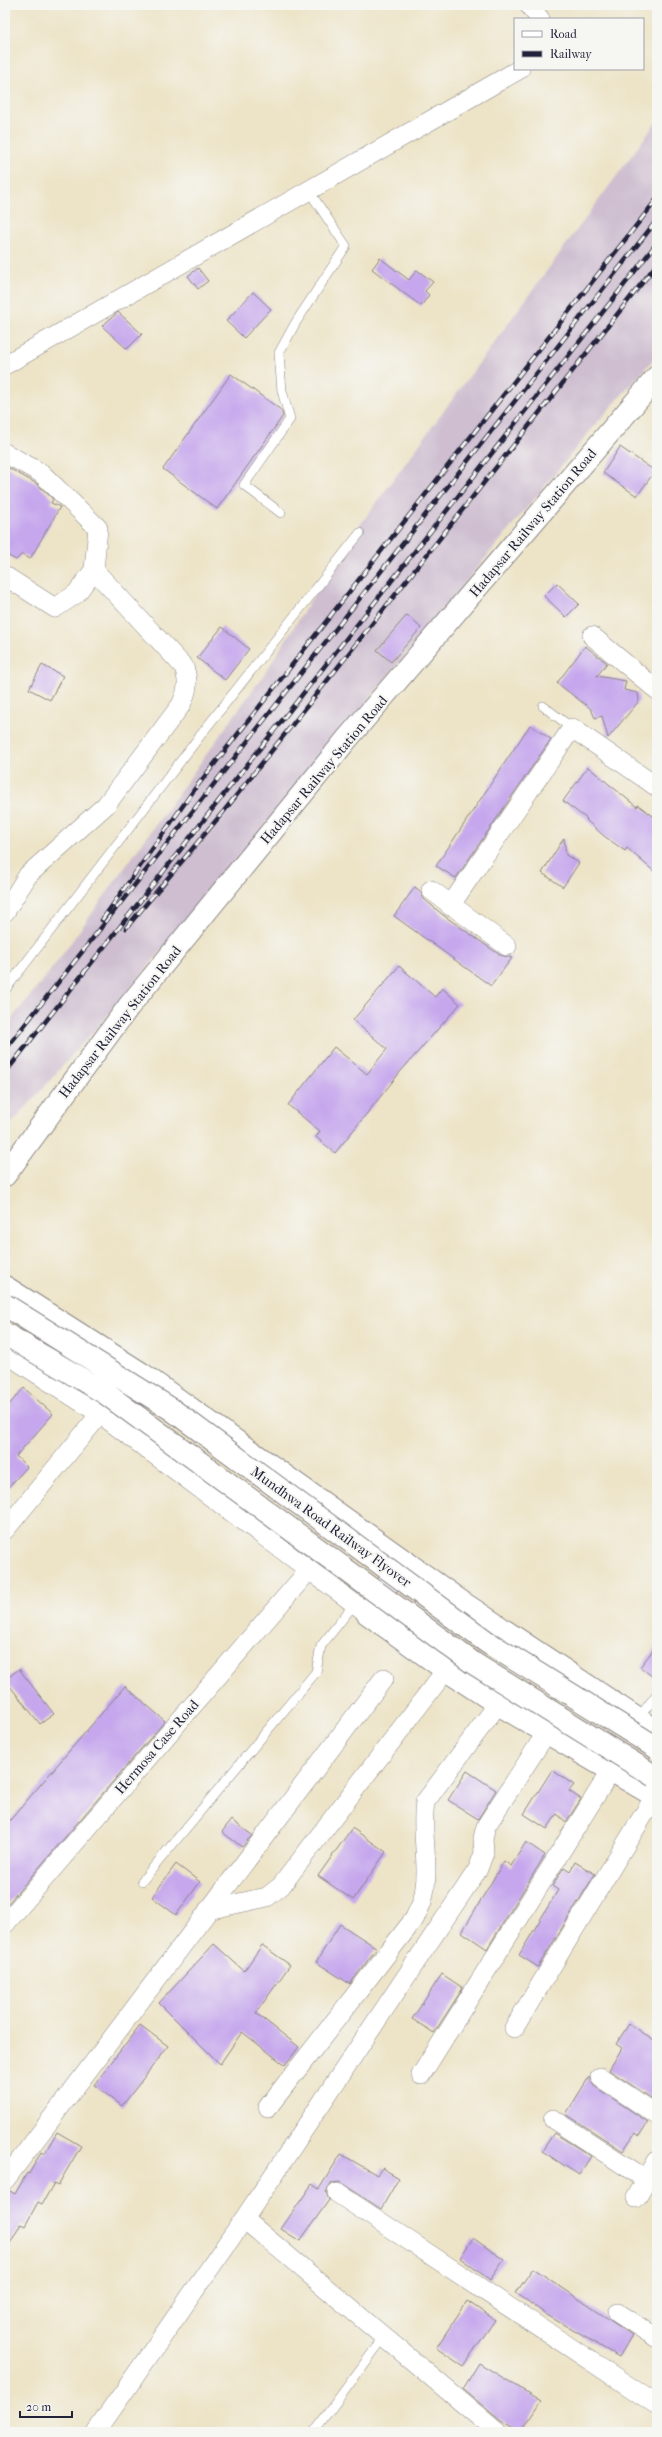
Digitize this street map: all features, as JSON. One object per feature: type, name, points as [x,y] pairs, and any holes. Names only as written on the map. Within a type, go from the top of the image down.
[{"type":"main road","name":"Hadapsar Railway Station Road","points":[[5,1175],[129,1006],[348,739],[657,377]]},
{"type":"main road","points":[[5,1287],[142,1374],[405,1562],[657,1732]]},
{"type":"main road","name":"Mundhwa Road Railway Flyover","points":[[5,1305],[171,1409],[488,1642],[657,1748]]},
{"type":"main road","name":"Mundhwa Road Railway Flyover","points":[[5,1334],[105,1394],[473,1663],[655,1788]]},
{"type":"main road","points":[[405,1562],[361,1608],[446,1670],[498,1704],[611,1771],[655,1788]]},
{"type":"street","points":[[529,5],[539,18]]},
{"type":"street","points":[[5,365],[518,70]]},
{"type":"street","points":[[5,453],[41,474],[98,528],[94,570],[76,594],[55,608],[5,576]]},
{"type":"street","points":[[5,912],[28,875],[106,805],[181,705],[187,692],[188,680],[184,667],[94,570]]},
{"type":"street","points":[[592,636],[657,690]]},
{"type":"street","points":[[450,906],[572,728],[657,787]]},
{"type":"street","points":[[430,890],[507,946]]},
{"type":"street","points":[[5,1353],[100,1414],[188,1477],[361,1608]]},
{"type":"street","points":[[5,1530],[100,1414]]},
{"type":"street","name":"Hermosa Case Road","points":[[5,1924],[309,1570]]},
{"type":"street","points":[[208,1910],[267,1897],[281,1886],[446,1670]]},
{"type":"street","points":[[5,2180],[384,1678]]},
{"type":"street","points":[[268,2107],[415,1918],[423,1898],[426,1875],[423,1814],[425,1802],[498,1704]]},
{"type":"street","points":[[96,2432],[244,2219],[478,1869],[484,1853],[483,1838],[486,1826],[547,1732]]},
{"type":"street","points":[[421,2075],[611,1771]]},
{"type":"street","points":[[514,2028],[655,1788]]},
{"type":"street","points":[[600,2077],[657,2115]]},
{"type":"street","points":[[553,2119],[647,2180]]},
{"type":"street","points":[[636,2198],[657,2161]]},
{"type":"street","points":[[337,2193],[657,2404]]},
{"type":"street","points":[[244,2219],[497,2432]]},
{"type":"street","points":[[618,2312],[657,2338]]},
{"type":"lane","points":[[280,513],[244,485],[290,419],[282,391],[279,353],[296,322],[346,246],[310,191]]},
{"type":"lane","points":[[5,990],[206,728],[360,533]]},
{"type":"lane","points":[[543,706],[572,728]]},
{"type":"lane","points":[[142,1881],[316,1672],[321,1646],[361,1608]]},
{"type":"lane","points":[[638,1720],[657,1694]]},
{"type":"lane","points":[[314,2432],[384,2336]]},
{"type":"shaded area","points":[[657,121],[657,355],[596,424],[115,1007],[5,1131],[5,1027],[54,966],[265,673],[346,544]]},
{"type":"building","points":[[380,258],[409,280],[417,270],[433,282],[425,291],[429,295],[421,306],[372,269]]},
{"type":"building","points":[[198,268],[208,281],[198,289],[188,276]]},
{"type":"building","points":[[253,292],[271,309],[244,338],[226,321]]},
{"type":"building","points":[[118,312],[142,334],[127,349],[102,326]]},
{"type":"building","points":[[231,374],[281,410],[283,416],[217,509],[163,469]]},
{"type":"building","points":[[620,447],[655,471],[637,496],[603,473]]},
{"type":"building","points":[[5,466],[37,484],[53,499],[51,503],[60,507],[30,559],[22,554],[16,560],[5,554]]},
{"type":"building","points":[[557,583],[579,604],[566,617],[544,596]]},
{"type":"building","points":[[407,615],[421,628],[391,662],[377,650]]},
{"type":"building","points":[[222,627],[249,649],[225,680],[197,658]]},
{"type":"building","points":[[585,646],[607,663],[597,676],[626,681],[624,690],[638,693],[639,701],[608,738],[602,716],[595,718],[591,709],[557,683]]},
{"type":"building","points":[[42,665],[63,676],[50,700],[29,689]]},
{"type":"building","points":[[530,725],[551,739],[456,878],[436,866]]},
{"type":"building","points":[[588,767],[637,807],[638,805],[657,819],[657,874],[627,848],[625,851],[604,836],[586,820],[587,819],[563,801]]},
{"type":"building","points":[[564,838],[566,855],[579,863],[563,887],[542,873]]},
{"type":"building","points":[[415,887],[420,891],[424,899],[443,915],[500,955],[512,958],[491,986],[394,916]]},
{"type":"building","points":[[399,966],[435,997],[442,988],[460,1004],[401,1071],[335,1153],[316,1137],[320,1131],[288,1105],[334,1047],[367,1074],[387,1049],[353,1020]]},
{"type":"building","points":[[24,1388],[53,1414],[16,1456],[27,1467],[5,1491],[5,1409]]},
{"type":"building","points":[[657,1645],[657,1680],[640,1667]]},
{"type":"building","points":[[19,1669],[54,1714],[40,1724],[5,1680]]},
{"type":"building","points":[[125,1686],[165,1721],[5,1907],[5,1826]]},
{"type":"building","points":[[552,1770],[574,1785],[569,1791],[581,1799],[566,1822],[557,1814],[547,1829],[524,1814]]},
{"type":"building","points":[[467,1771],[496,1790],[478,1819],[448,1800]]},
{"type":"building","points":[[231,1820],[252,1835],[242,1847],[222,1832]]},
{"type":"building","points":[[352,1828],[386,1852],[353,1900],[318,1876]]},
{"type":"building","points":[[526,1842],[545,1855],[487,1949],[462,1932],[504,1861],[511,1866]]},
{"type":"building","points":[[575,1862],[595,1874],[538,1967],[519,1955],[558,1890],[552,1886],[564,1867],[570,1871]]},
{"type":"building","points":[[176,1864],[200,1882],[176,1915],[152,1897]]},
{"type":"building","points":[[340,1924],[377,1948],[350,1984],[316,1962]]},
{"type":"building","points":[[214,1944],[244,1971],[262,1945],[290,1965],[256,2013],[299,2047],[285,2065],[242,2032],[220,2064],[159,2003]]},
{"type":"building","points":[[442,1974],[463,1988],[434,2033],[412,2019]]},
{"type":"building","points":[[629,2024],[657,2043],[657,2102],[609,2070],[622,2048],[616,2044]]},
{"type":"building","points":[[140,2025],[168,2046],[122,2106],[94,2085]]},
{"type":"building","points":[[589,2077],[594,2086],[648,2122],[639,2136],[635,2133],[623,2151],[566,2114]]},
{"type":"building","points":[[57,2132],[81,2146],[58,2185],[54,2183],[42,2204],[38,2202],[25,2226],[21,2224],[5,2252],[5,2200],[10,2191],[15,2194],[27,2173],[29,2174],[41,2152],[44,2154]]},
{"type":"building","points":[[554,2133],[591,2156],[579,2175],[542,2151]]},
{"type":"building","points":[[341,2154],[377,2175],[382,2168],[399,2178],[381,2209],[340,2182],[332,2183],[326,2192],[329,2200],[300,2241],[281,2229],[312,2184],[319,2189]]},
{"type":"building","points":[[473,2238],[504,2260],[490,2280],[460,2258]]},
{"type":"building","points":[[533,2268],[632,2335],[619,2357],[547,2315],[516,2293]]},
{"type":"building","points":[[467,2301],[495,2320],[463,2366],[436,2348]]},
{"type":"building","points":[[479,2363],[541,2401],[521,2432],[501,2421],[463,2389]]},
{"type":"railway","points":[[102,920],[194,790],[657,199]]},
{"type":"railway","points":[[5,1050],[657,220]]},
{"type":"railway","points":[[5,1073],[657,243]]},
{"type":"railway","points":[[126,928],[224,811],[657,264]]}]
